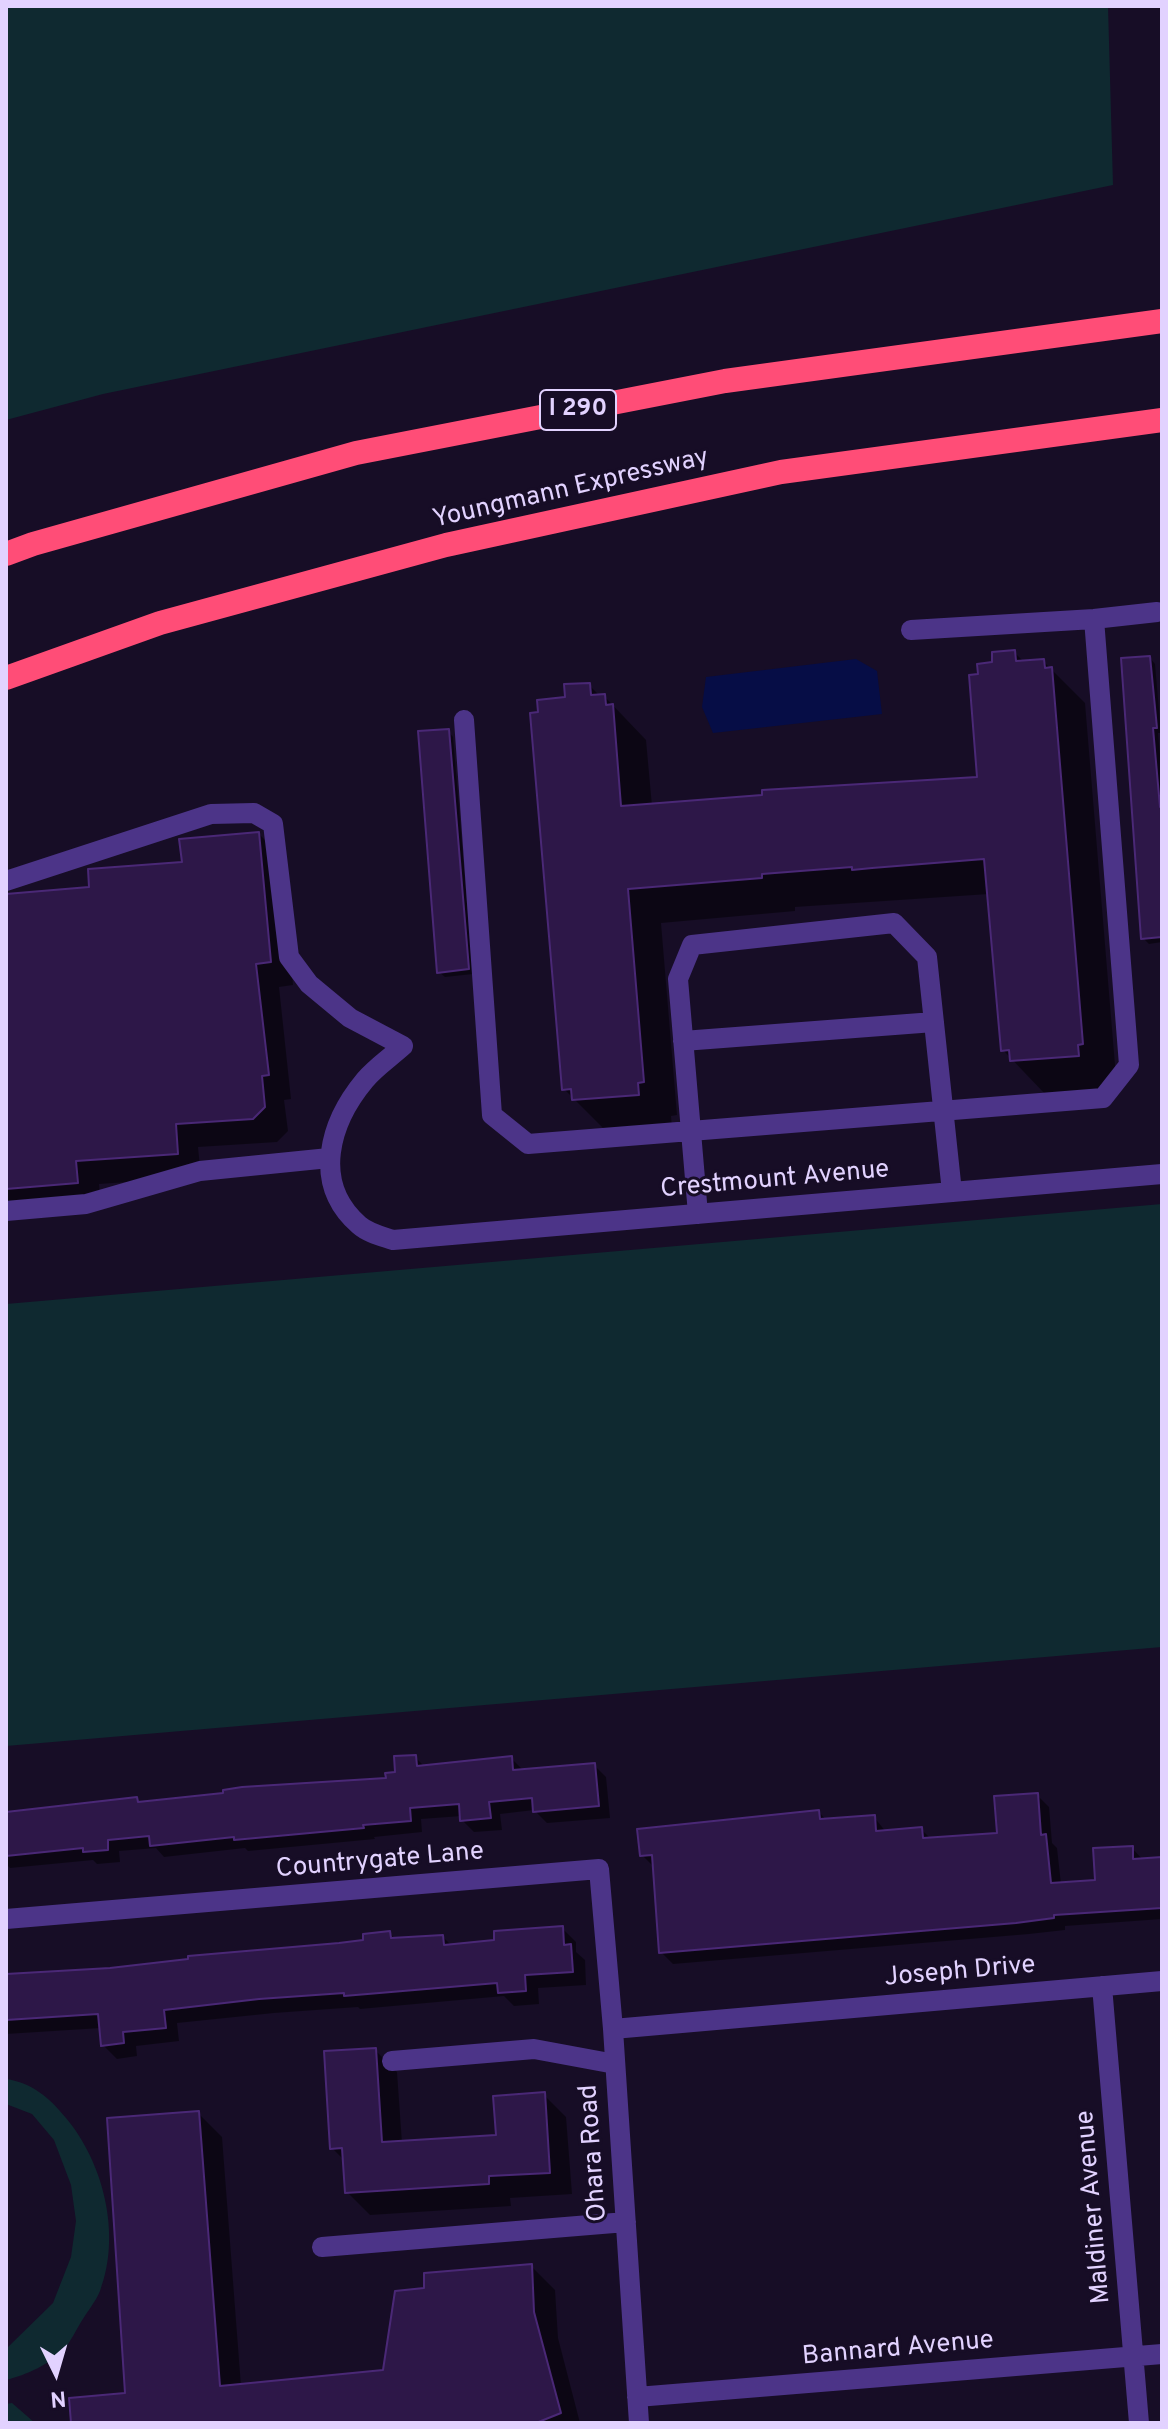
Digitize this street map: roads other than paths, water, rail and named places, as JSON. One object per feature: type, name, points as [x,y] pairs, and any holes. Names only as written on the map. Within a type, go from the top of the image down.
[{"type":"highway","name":"I 290","points":[[6,554],[356,453],[725,381],[1162,321]]},
{"type":"highway","name":"Youngmann Expressway","points":[[6,678],[160,623],[461,542],[781,472],[1162,420]]},
{"type":"street","points":[[911,630],[1157,612]]},
{"type":"street","points":[[464,720],[492,1115],[528,1144],[1103,1098],[1129,1065],[1094,619]]},
{"type":"street","points":[[6,881],[211,814],[254,813],[273,824],[289,957],[309,984],[350,1018],[403,1046],[366,1078],[339,1119],[329,1158],[200,1171],[86,1204],[6,1211]]},
{"type":"street","points":[[698,1214],[678,979],[692,945],[894,923],[927,957],[952,1192]]},
{"type":"street","points":[[683,1041],[934,1022]]},
{"type":"street","name":"Crestmount Avenue","points":[[329,1158],[334,1187],[342,1206],[360,1226],[393,1240],[1162,1174]]},
{"type":"street","name":"Countrygate Lane","points":[[6,1919],[599,1869],[613,2029]]},
{"type":"street","name":"Joseph Drive","points":[[613,2029],[1162,1981]]},
{"type":"street","name":"Maldiner Avenue","points":[[1102,1986],[1139,2423]]},
{"type":"street","name":"Ohara Road","points":[[613,2029],[639,2423]]},
{"type":"street","points":[[392,2061],[534,2049],[615,2064]]},
{"type":"street","points":[[322,2247],[626,2222]]},
{"type":"street","name":"Bannard Avenue","points":[[637,2397],[1162,2354]]}]
